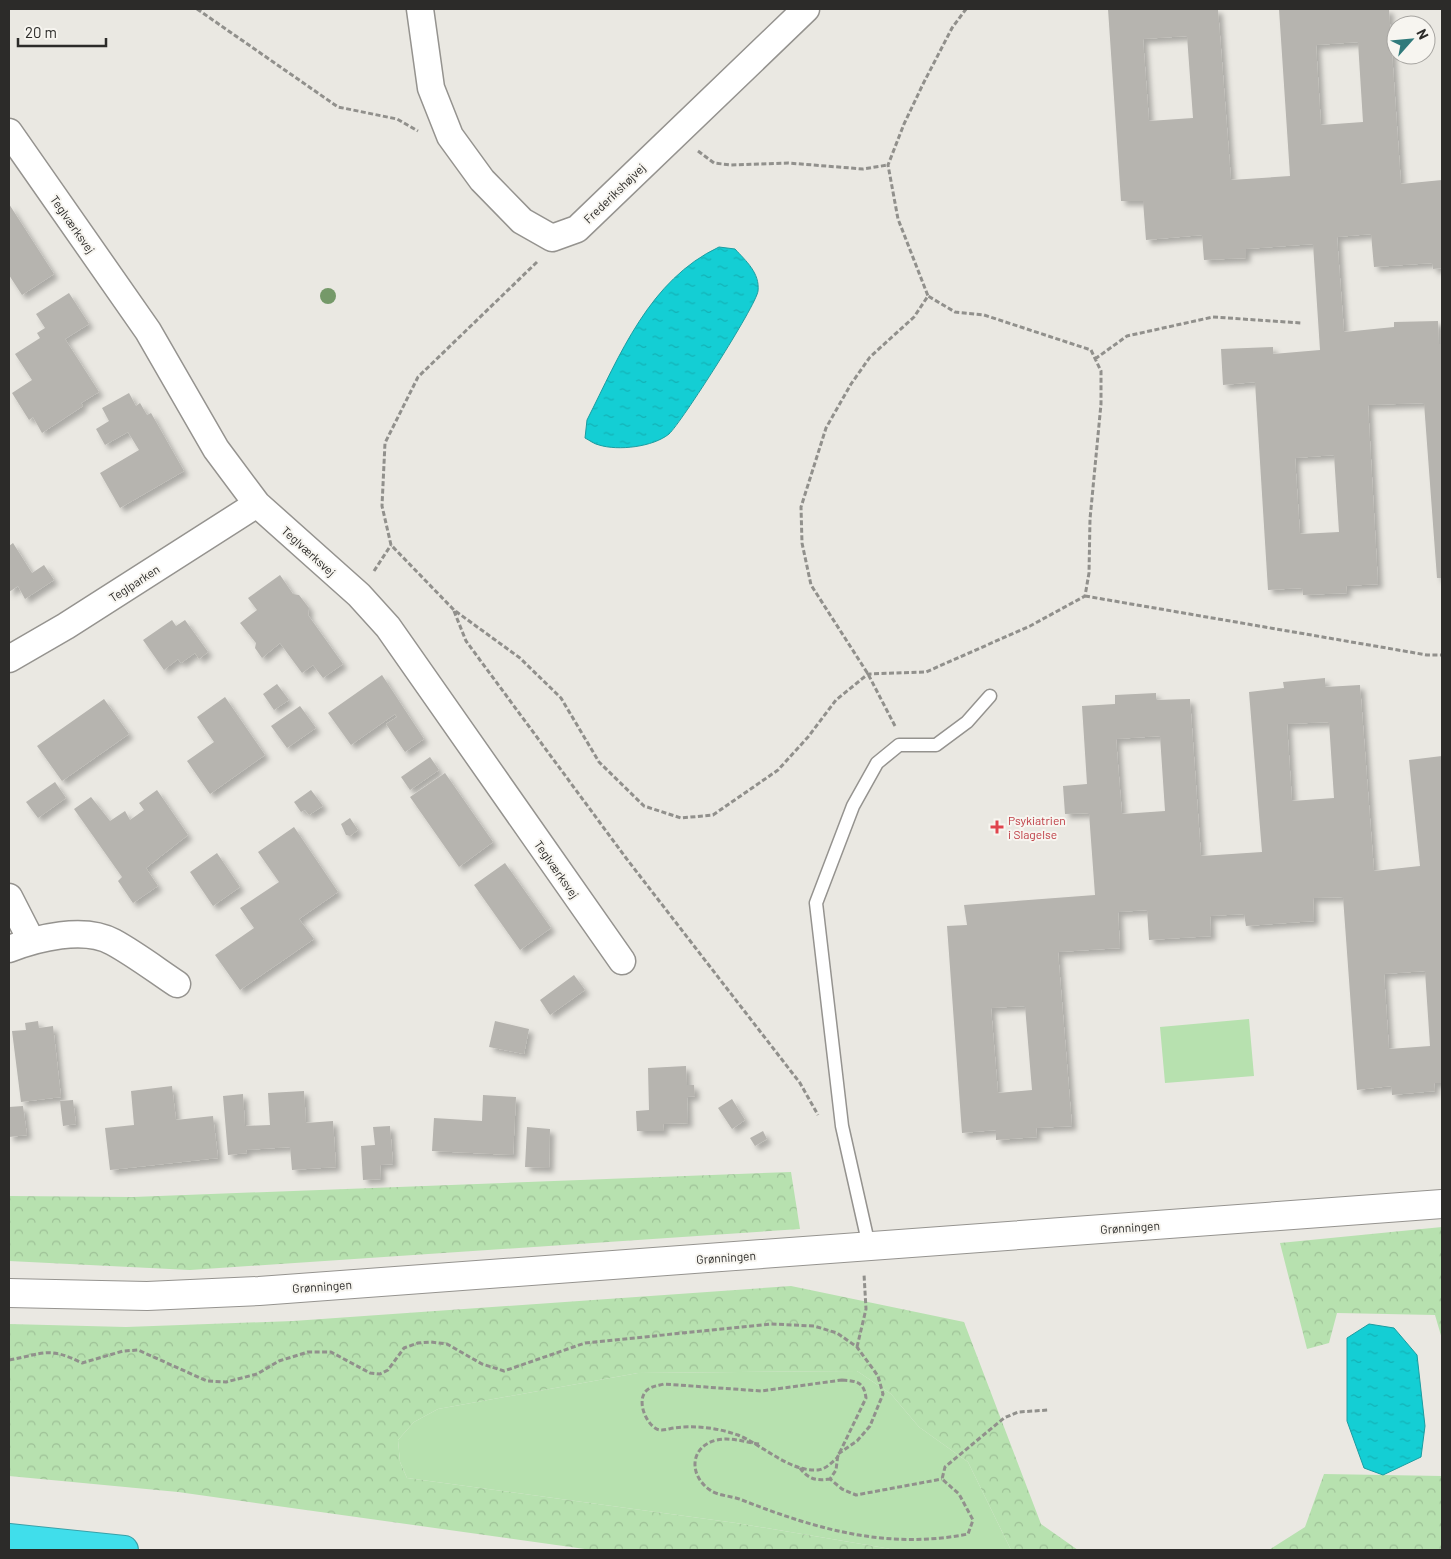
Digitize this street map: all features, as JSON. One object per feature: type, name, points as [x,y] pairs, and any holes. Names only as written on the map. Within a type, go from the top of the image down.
[{"type":"highway","points":[[9,1538],[124,1550]]},
{"type":"main road","name":"Grønningen","points":[[9,1293],[147,1296],[259,1291],[1442,1204]]},
{"type":"street","points":[[420,9],[432,88],[450,136],[482,180],[522,221],[552,238]]},
{"type":"street","name":"Frederikshøjvej","points":[[552,238],[577,229],[806,9]]},
{"type":"street","name":"Teglværksvej","points":[[9,132],[148,332],[216,449],[257,504],[358,595],[388,627],[622,961]]},
{"type":"street","name":"Teglparken","points":[[9,659],[66,626],[257,504]]},
{"type":"street","points":[[9,897],[20,945],[77,934],[111,941],[177,984]]},
{"type":"lane","points":[[869,1246],[844,1135],[816,903],[853,806],[877,763],[899,745],[936,744],[967,722],[990,696]]},
{"type":"path","points":[[197,9],[338,107],[397,119],[421,133]]},
{"type":"path","points":[[966,9],[952,28],[923,84],[904,124],[888,165],[898,219],[928,296],[955,312],[984,314],[1091,350],[1101,371],[1101,404],[1090,519],[1089,573],[1085,596]]},
{"type":"path","points":[[678,132],[714,163],[731,165],[788,163],[863,169],[888,165]]},
{"type":"path","points":[[552,238],[537,263],[418,376],[385,443],[382,506],[391,545],[454,610],[520,658],[561,698],[599,762],[644,806],[681,818],[712,815],[770,776],[808,737],[836,700],[868,674],[926,672],[1030,626],[1085,596],[1427,655],[1442,655]]},
{"type":"path","points":[[905,744],[868,674],[811,585],[802,543],[802,507],[826,428],[851,384],[870,357],[914,317],[928,296]]},
{"type":"path","points":[[1095,359],[1127,336],[1213,318],[1301,323]]},
{"type":"path","points":[[454,610],[466,641],[626,858],[800,1083],[829,1134],[844,1135]]},
{"type":"path","points":[[857,1347],[866,1309],[864,1274]]},
{"type":"path","points":[[9,1360],[50,1351],[67,1355],[82,1363],[123,1351],[138,1350],[207,1380],[226,1382],[257,1374],[279,1361],[308,1352],[331,1352],[370,1373],[380,1374],[388,1370],[404,1348],[418,1343],[447,1344],[482,1364],[504,1371],[585,1343],[771,1324],[814,1326],[837,1332],[857,1347],[878,1376],[883,1394],[870,1426],[857,1440],[838,1454],[824,1468],[818,1470],[799,1467],[759,1444],[722,1430],[703,1428],[660,1430],[654,1428],[645,1416],[642,1398],[651,1387],[664,1384],[761,1391],[842,1380],[857,1381],[865,1388],[866,1398],[838,1454],[836,1470],[830,1479]]},
{"type":"path","points":[[942,1480],[944,1467],[1004,1418],[1018,1412],[1048,1410]]},
{"type":"path","points":[[759,1444],[726,1438],[704,1445],[696,1454],[694,1462],[698,1479],[710,1491],[736,1497],[798,1522],[839,1532],[912,1540],[968,1534],[973,1520],[959,1494],[942,1480],[856,1495],[842,1489],[830,1479],[813,1480],[806,1476],[799,1467]]},
{"type":"green space","points":[[1249,1019],[1254,1076],[1165,1083],[1160,1027]]},
{"type":"green space","points":[[791,1172],[800,1229],[190,1270],[9,1261],[9,1196],[133,1197]]},
{"type":"green space","points":[[1442,1227],[1442,1339],[1435,1315],[1337,1313],[1329,1343],[1307,1349],[1280,1243]]},
{"type":"green space","points":[[791,1286],[964,1322],[1041,1524],[1078,1550],[1011,1550],[968,1462],[919,1427],[891,1394],[857,1371],[638,1373],[438,1409],[414,1422],[398,1440],[400,1462],[407,1478],[736,1523],[897,1550],[592,1550],[178,1492],[9,1476],[9,1324],[126,1327],[293,1321]]},
{"type":"green space","points":[[857,1371],[891,1394],[919,1427],[968,1462],[1011,1550],[897,1550],[736,1523],[407,1478],[400,1462],[398,1440],[414,1422],[438,1409],[638,1373]]},
{"type":"green space","points":[[1324,1474],[1442,1476],[1442,1550],[1269,1550],[1305,1527]]},
{"type":"water","points":[[719,247],[735,249],[744,258],[755,273],[758,291],[732,340],[688,409],[669,434],[645,445],[625,448],[607,447],[595,444],[585,438],[587,420],[612,370],[625,345],[655,299],[673,279],[695,261]]},
{"type":"water","points":[[1369,1324],[1394,1328],[1417,1355],[1425,1426],[1421,1457],[1383,1475],[1364,1468],[1347,1421],[1347,1338]]},
{"type":"building","points":[[1108,9],[1218,9],[1231,180],[1290,176],[1279,9],[1389,9],[1389,15],[1386,15],[1386,65],[1393,65],[1401,184],[1442,180],[1442,268],[1433,269],[1432,263],[1374,267],[1371,234],[1337,237],[1344,332],[1394,327],[1394,322],[1438,321],[1439,344],[1442,344],[1442,578],[1437,578],[1424,403],[1368,405],[1378,584],[1346,586],[1347,593],[1303,595],[1302,588],[1268,590],[1255,382],[1223,385],[1221,349],[1273,347],[1273,354],[1320,350],[1313,244],[1246,249],[1246,258],[1204,260],[1202,235],[1146,240],[1143,201],[1121,201]],"holes":[[[1187,36],[1193,118],[1149,121],[1143,39]],[[1358,42],[1363,122],[1321,125],[1316,45]],[[1334,455],[1339,532],[1300,534],[1295,458]]]},
{"type":"building","points":[[9,204],[54,274],[22,295],[9,275]]},
{"type":"building","points":[[69,293],[89,324],[65,339],[99,392],[81,403],[83,406],[42,433],[33,417],[29,420],[12,393],[32,380],[15,354],[40,338],[37,333],[45,328],[36,314]]},
{"type":"building","points":[[129,393],[136,406],[140,403],[147,415],[151,413],[184,471],[120,508],[100,473],[139,450],[128,432],[105,445],[96,429],[109,421],[102,408]]},
{"type":"building","points":[[13,543],[32,573],[44,565],[54,580],[25,599],[18,586],[9,592],[9,546]]},
{"type":"building","points":[[280,575],[293,594],[299,595],[309,608],[308,615],[343,664],[323,678],[313,665],[302,673],[280,643],[262,658],[255,648],[256,643],[240,623],[257,610],[248,598]]},
{"type":"building","points":[[172,620],[176,626],[185,620],[208,652],[199,659],[195,653],[181,663],[178,659],[164,670],[143,640]]},
{"type":"building","points":[[382,675],[424,739],[405,752],[386,724],[397,717],[395,714],[351,745],[328,713]]},
{"type":"building","points":[[1325,678],[1325,687],[1360,685],[1374,871],[1420,866],[1409,760],[1442,756],[1442,1083],[1434,1083],[1435,1091],[1392,1095],[1391,1086],[1357,1090],[1343,897],[1313,898],[1314,921],[1246,926],[1244,914],[1210,916],[1211,936],[1149,940],[1147,910],[1118,912],[1120,948],[1058,952],[1072,1126],[1036,1128],[1037,1137],[996,1140],[996,1130],[962,1133],[947,926],[967,925],[964,905],[1095,895],[1089,813],[1065,814],[1063,786],[1087,784],[1082,706],[1115,704],[1115,695],[1156,693],[1156,700],[1190,699],[1201,856],[1262,852],[1249,692],[1284,688],[1283,682]],"holes":[[[1329,722],[1334,798],[1292,801],[1287,724]],[[1160,736],[1165,811],[1122,814],[1116,739]],[[1425,971],[1430,1046],[1389,1049],[1384,974]],[[1025,1006],[1032,1090],[998,1093],[991,1008]]]},
{"type":"building","points":[[277,684],[289,700],[274,710],[263,694]]},
{"type":"building","points":[[225,697],[265,755],[210,794],[187,761],[214,742],[197,717]]},
{"type":"building","points":[[104,699],[129,734],[62,781],[37,746]]},
{"type":"building","points":[[300,706],[316,728],[287,748],[271,726]]},
{"type":"building","points":[[430,757],[439,770],[410,790],[401,777]]},
{"type":"building","points":[[445,773],[493,842],[459,867],[410,797]]},
{"type":"building","points":[[55,782],[66,798],[38,818],[26,802]]},
{"type":"building","points":[[157,790],[188,835],[146,868],[158,886],[133,903],[118,881],[122,877],[74,809],[91,797],[110,821],[125,811],[130,820],[144,810],[139,803]]},
{"type":"building","points":[[311,790],[323,806],[309,815],[305,810],[301,812],[294,802]]},
{"type":"building","points":[[350,818],[358,830],[350,836],[346,835],[341,824]]},
{"type":"building","points":[[294,827],[338,892],[299,919],[314,939],[240,990],[215,955],[254,928],[240,908],[279,882],[258,852]]},
{"type":"building","points":[[217,853],[240,887],[213,906],[190,872]]},
{"type":"building","points":[[505,863],[551,928],[520,950],[474,885]]},
{"type":"building","points":[[574,975],[585,990],[550,1015],[540,1000]]},
{"type":"building","points":[[38,1021],[39,1028],[53,1026],[61,1097],[21,1102],[12,1031],[26,1030],[25,1023]]},
{"type":"building","points":[[495,1021],[529,1029],[524,1054],[489,1047]]},
{"type":"building","points":[[686,1066],[687,1085],[694,1085],[695,1096],[687,1097],[688,1123],[663,1124],[664,1131],[637,1131],[636,1111],[649,1110],[648,1068]]},
{"type":"building","points":[[172,1086],[176,1120],[213,1116],[218,1158],[110,1170],[105,1128],[134,1125],[131,1091]]},
{"type":"building","points":[[304,1091],[306,1123],[333,1121],[336,1167],[292,1170],[290,1147],[246,1150],[247,1153],[228,1155],[223,1096],[243,1094],[245,1126],[270,1125],[268,1093]]},
{"type":"building","points":[[483,1095],[516,1097],[513,1155],[432,1151],[434,1118],[482,1121]]},
{"type":"building","points":[[732,1099],[745,1120],[732,1129],[718,1108]]},
{"type":"building","points":[[73,1100],[76,1124],[63,1126],[60,1101]]},
{"type":"building","points":[[23,1106],[27,1135],[9,1137],[9,1107]]},
{"type":"building","points":[[390,1126],[393,1164],[380,1165],[381,1179],[363,1180],[361,1146],[375,1145],[373,1127]]},
{"type":"building","points":[[527,1127],[550,1129],[549,1168],[525,1167]]},
{"type":"building","points":[[763,1131],[767,1139],[755,1146],[750,1138]]},
{"type":"place","name":"Psykiatrien i Slagelse","points":[[997,827]]}]
